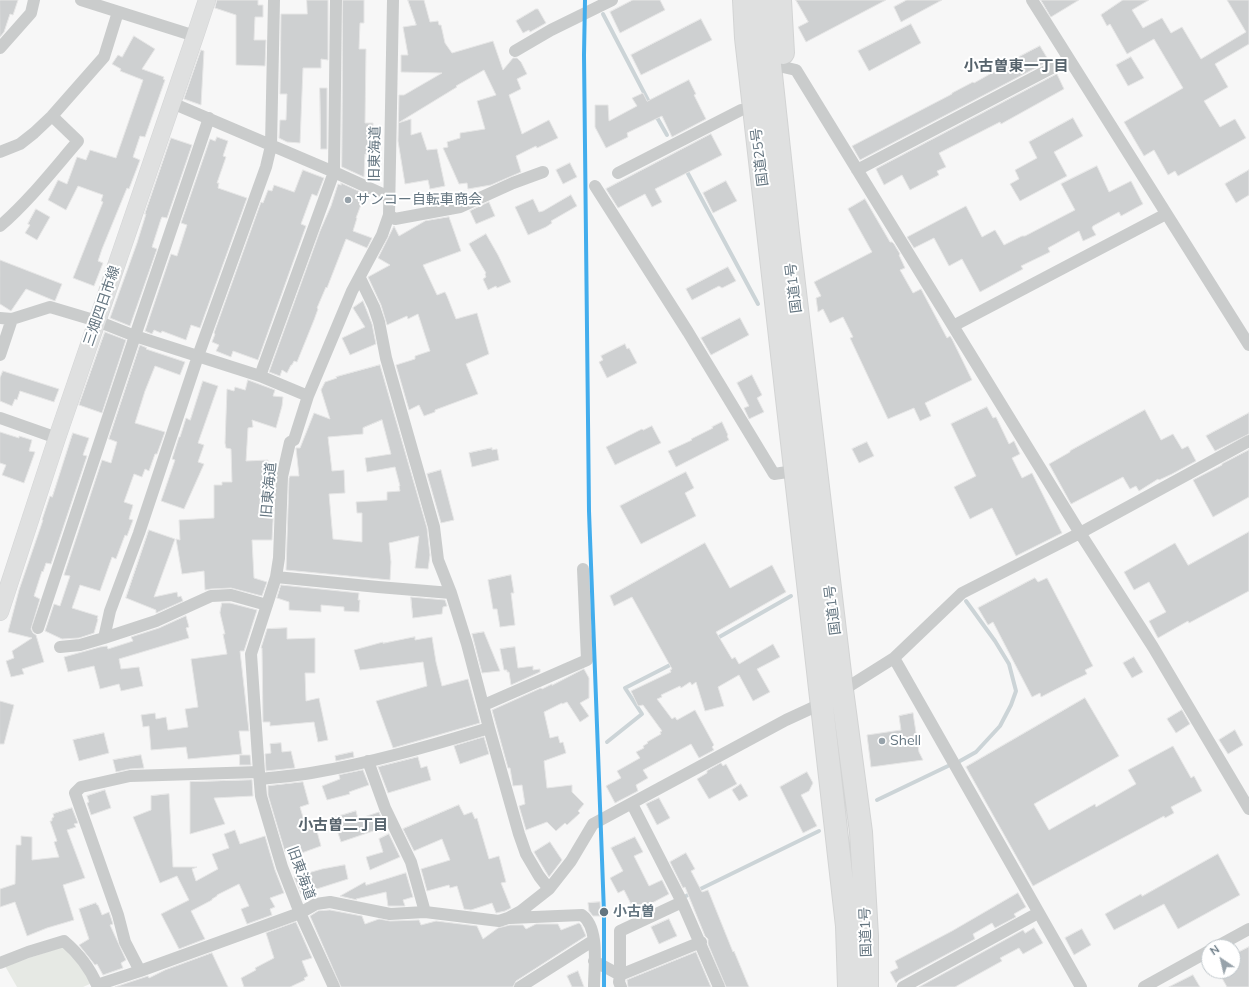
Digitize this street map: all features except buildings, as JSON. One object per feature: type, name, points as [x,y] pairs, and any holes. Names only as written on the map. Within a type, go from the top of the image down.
[{"type":"highway","points":[[729,0],[741,110],[770,301],[778,313]]},
{"type":"highway","name":"国道25号","points":[[744,0],[746,38],[778,313]]},
{"type":"highway","name":"国道25号","points":[[763,0],[788,233]]},
{"type":"highway","points":[[780,0],[783,67],[795,220],[788,233]]},
{"type":"highway","name":"国道1号","points":[[788,233],[842,690],[861,832],[867,987]]},
{"type":"highway","name":"国道1号","points":[[778,313],[794,471],[822,705],[846,926],[849,987]]},
{"type":"main road","name":"三畑四日市線","points":[[0,612],[57,438],[195,36],[203,2]]},
{"type":"street","points":[[0,48],[31,13],[34,0]]},
{"type":"street","points":[[81,0],[195,36]]},
{"type":"street","points":[[104,638],[110,612],[139,533],[198,356],[266,167],[271,146],[274,0]]},
{"type":"street","points":[[260,376],[334,172],[336,0]]},
{"type":"street","name":"旧東海道","points":[[334,987],[300,913],[282,867],[261,796],[251,654],[276,577],[279,558],[282,477],[290,442],[294,440],[308,396],[352,291],[382,235],[389,215],[393,0]]},
{"type":"street","points":[[515,51],[551,30],[612,0]]},
{"type":"street","points":[[1032,0],[1249,345]]},
{"type":"street","points":[[0,152],[20,144],[34,133],[52,116],[104,57],[118,12]]},
{"type":"street","points":[[857,170],[1069,59]]},
{"type":"street","points":[[783,67],[796,70],[1080,533],[1153,648],[1249,809]]},
{"type":"street","points":[[172,102],[389,197]]},
{"type":"street","points":[[618,173],[741,110]]},
{"type":"street","points":[[0,226],[10,218],[78,141],[52,116]]},
{"type":"street","points":[[38,628],[209,118]]},
{"type":"street","points":[[389,215],[395,219],[460,207],[543,172]]},
{"type":"street","points":[[595,186],[688,332],[774,474],[794,471]]},
{"type":"street","points":[[953,326],[1166,214]]},
{"type":"street","points":[[360,278],[379,322],[386,358],[434,527],[438,560],[451,593],[467,644],[484,705],[488,728],[519,834],[526,854],[539,876],[549,889]]},
{"type":"street","points":[[0,355],[6,318],[50,307],[97,321],[135,336],[260,376],[308,396]]},
{"type":"street","points":[[0,418],[57,438]]},
{"type":"street","points":[[0,963],[28,952],[64,941],[74,950],[93,974],[97,985],[300,913],[316,904],[330,902],[390,914],[425,912],[499,921],[508,918],[549,889],[570,861],[593,824],[779,724],[822,705],[842,690],[894,658],[962,593],[1080,533],[1249,441]]},
{"type":"street","points":[[484,705],[587,660],[583,569]]},
{"type":"street","points":[[276,577],[451,593]]},
{"type":"street","points":[[60,647],[80,645],[156,621],[211,596],[231,595],[267,605]]},
{"type":"street","points":[[894,658],[1081,987]]},
{"type":"street","points":[[140,971],[125,942],[118,915],[75,793],[81,788],[130,776],[310,773],[416,749],[488,728]]},
{"type":"street","points":[[368,761],[385,808],[411,862],[425,912]]},
{"type":"street","points":[[632,804],[682,902],[719,987]]},
{"type":"street","points":[[621,981],[620,931],[682,902]]},
{"type":"street","points":[[903,987],[1038,913]]},
{"type":"street","points":[[508,918],[582,915],[589,922],[594,934],[594,987]]},
{"type":"street","points":[[1230,939],[1249,928]]},
{"type":"street","points":[[520,987],[594,940]]},
{"type":"street","points":[[621,981],[700,942]]},
{"type":"street","points":[[1144,987],[1201,955]]},
{"type":"street","points":[[594,961],[621,981]]},
{"type":"shaded area","points":[[62,947],[72,952],[92,983],[83,987],[17,987],[5,966]]},
{"type":"waterway","points":[[603,14],[650,104]]},
{"type":"waterway","points":[[655,114],[667,135]]},
{"type":"waterway","points":[[685,168],[758,304]]},
{"type":"waterway","points":[[714,640],[791,596]]},
{"type":"waterway","points":[[960,761],[976,752],[1000,726],[1011,705],[1016,691],[1009,664],[995,641],[966,601]]},
{"type":"waterway","points":[[607,742],[642,714],[625,688],[674,663]]},
{"type":"waterway","points":[[877,800],[948,766]]},
{"type":"waterway","points":[[686,896],[819,831]]},
{"type":"transit line","points":[[585,0],[584,55],[589,511],[604,913],[604,987]]},
{"type":"place","name":"サンコー自転車商会","points":[[348,200]]},
{"type":"place","name":"Shell","points":[[882,741]]},
{"type":"place","name":"小古曽","points":[[604,912]]},
{"type":"district","name":"小古曽東一丁目","points":[[1016,66]]},
{"type":"district","name":"小古曽二丁目","points":[[343,825]]}]
